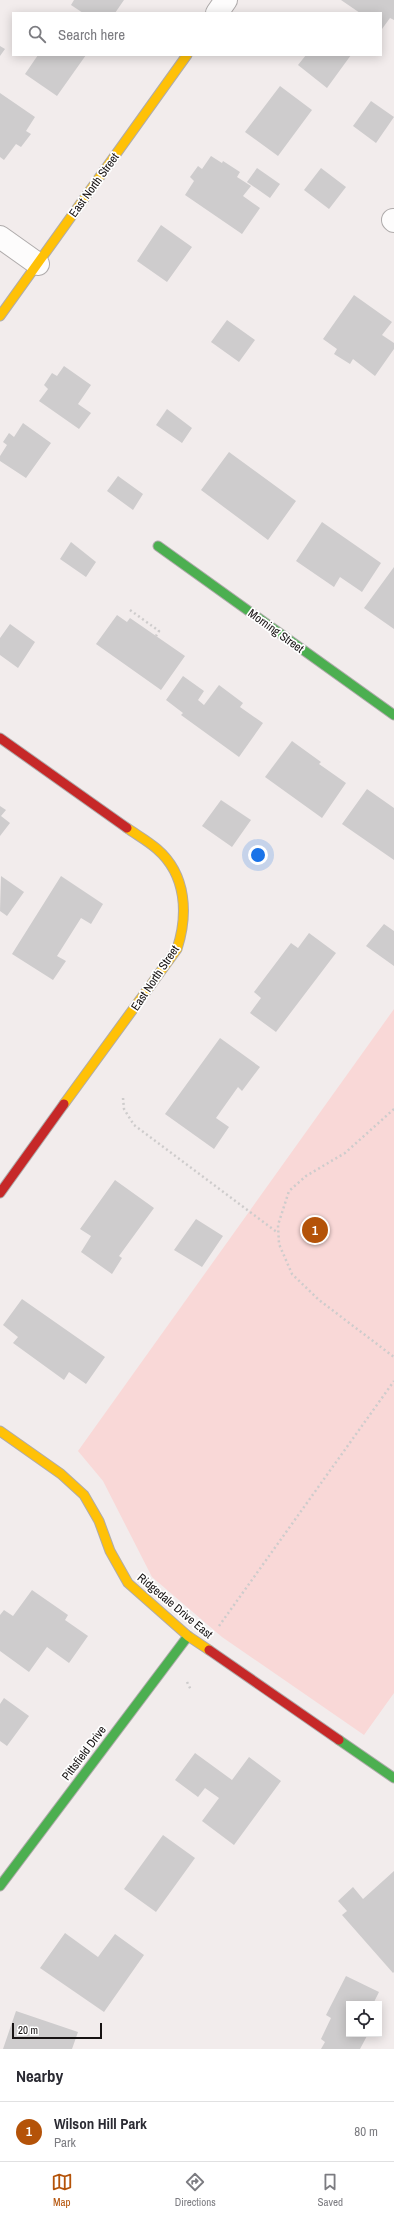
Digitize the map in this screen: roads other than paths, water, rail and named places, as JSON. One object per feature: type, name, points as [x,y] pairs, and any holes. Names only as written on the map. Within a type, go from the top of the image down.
[{"type":"street","points":[[218,12],[226,0]]},
{"type":"street","name":"East North Street","points":[[0,316],[186,56]]},
{"type":"street","points":[[0,237],[38,264]]},
{"type":"street","name":"Morning Street","points":[[158,546],[394,715]]},
{"type":"street","name":"East North Street","points":[[0,738],[158,850],[171,864],[178,879],[186,912],[184,932],[176,949],[0,1193]]},
{"type":"street","name":"Ridgedale Drive East","points":[[0,1431],[61,1474],[84,1495],[99,1521],[110,1551],[128,1583],[188,1636],[394,1778]]},
{"type":"street","name":"Pittsfield Drive","points":[[0,1886],[188,1636]]},
{"type":"place","name":"Wilson Hill Park","points":[[315,1230]]}]
